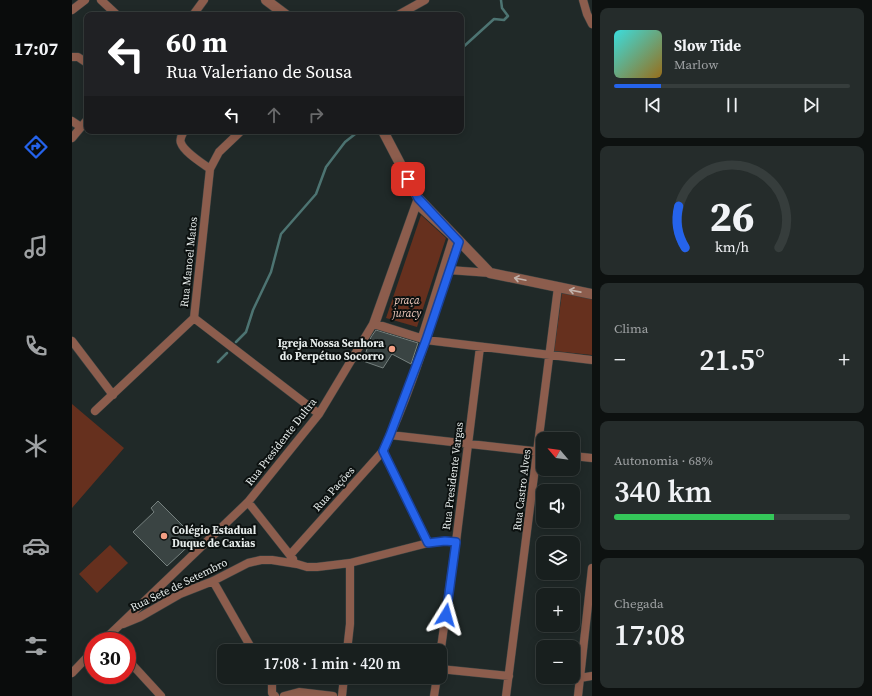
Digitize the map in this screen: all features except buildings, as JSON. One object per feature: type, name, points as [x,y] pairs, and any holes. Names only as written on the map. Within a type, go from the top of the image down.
[{"type":"street","points":[[72,10],[85,0]]},
{"type":"street","points":[[101,0],[114,12]]},
{"type":"street","points":[[195,12],[204,0]]},
{"type":"street","points":[[266,0],[282,12]]},
{"type":"street","points":[[403,12],[425,0]]},
{"type":"street","points":[[583,0],[592,24]]},
{"type":"street","points":[[72,57],[78,57],[84,61]]},
{"type":"street","points":[[72,121],[81,127]]},
{"type":"street","points":[[72,138],[84,124]]},
{"type":"street","points":[[182,134],[180,137],[180,142],[186,150],[210,169],[218,152],[234,134]]},
{"type":"street","points":[[385,134],[418,198],[490,273]]},
{"type":"street","name":"Rua Manoel Matos","points":[[95,411],[194,318],[210,169]]},
{"type":"street","name":"Rua Presidente Dultra","points":[[111,632],[248,502],[319,414],[375,325],[418,198]]},
{"type":"street","points":[[417,206],[452,238],[421,337],[383,325],[375,325],[377,322],[417,206]]},
{"type":"street","name":"Rua Pações","points":[[290,555],[383,451],[426,340],[459,242]]},
{"type":"street","points":[[449,270],[490,273],[592,294]]},
{"type":"street","name":"Rua Castro Alves","points":[[543,432],[558,287]]},
{"type":"street","points":[[194,318],[319,414]]},
{"type":"street","points":[[375,325],[426,340],[592,360]]},
{"type":"street","points":[[72,341],[113,395]]},
{"type":"street","name":"Rua Presidente Vargas","points":[[442,644],[456,542],[480,347]]},
{"type":"street","points":[[390,435],[536,451]]},
{"type":"street","points":[[383,451],[428,543]]},
{"type":"street","points":[[580,457],[592,458]]},
{"type":"street","name":"Rua Castro Alves","points":[[506,696],[538,476]]},
{"type":"street","points":[[248,502],[297,564]]},
{"type":"street","name":"Rua Sete de Setembro","points":[[114,629],[140,617],[180,594],[213,581],[248,563],[261,560],[297,564],[306,567],[350,563],[428,543],[445,541],[456,542]]},
{"type":"street","points":[[348,644],[350,624],[350,563]]},
{"type":"street","points":[[592,568],[580,678],[592,676]]},
{"type":"street","points":[[213,581],[249,644]]},
{"type":"street","points":[[72,673],[84,660]]},
{"type":"street","points":[[136,669],[161,696]]},
{"type":"street","points":[[447,669],[509,676]]},
{"type":"street","points":[[272,684],[272,693],[275,696]]},
{"type":"street","points":[[342,696],[343,684]]},
{"type":"street","points":[[434,696],[436,684]]},
{"type":"street","points":[[578,696],[579,684]]},
{"type":"street","points":[[284,696],[299,692],[333,696]]},
{"type":"green space","name":"praça juracy","points":[[421,215],[446,238],[417,327],[386,318]]},
{"type":"green space","points":[[562,293],[592,298],[592,355],[554,351]]},
{"type":"green space","points":[[72,404],[124,448],[72,508]]},
{"type":"green space","points":[[110,545],[128,563],[97,593],[79,574]]},
{"type":"waterway","points":[[464,46],[494,19],[504,20],[508,16],[502,8],[501,0]]},
{"type":"waterway","points":[[236,342],[246,332],[253,310],[271,272],[281,234],[316,194],[326,167],[345,142],[355,134]]},
{"type":"waterway","points":[[218,362],[227,353]]},
{"type":"place","name":"Igreja Nossa Senhora do Perpétuo Socorro","points":[[392,349]]},
{"type":"place","name":"Colégio Estadual Duque de Caxias","points":[[164,536]]},
{"type":"route","points":[[408,179],[418,198],[459,242],[426,340],[383,451],[428,543],[445,541],[456,542],[446,615]]}]
